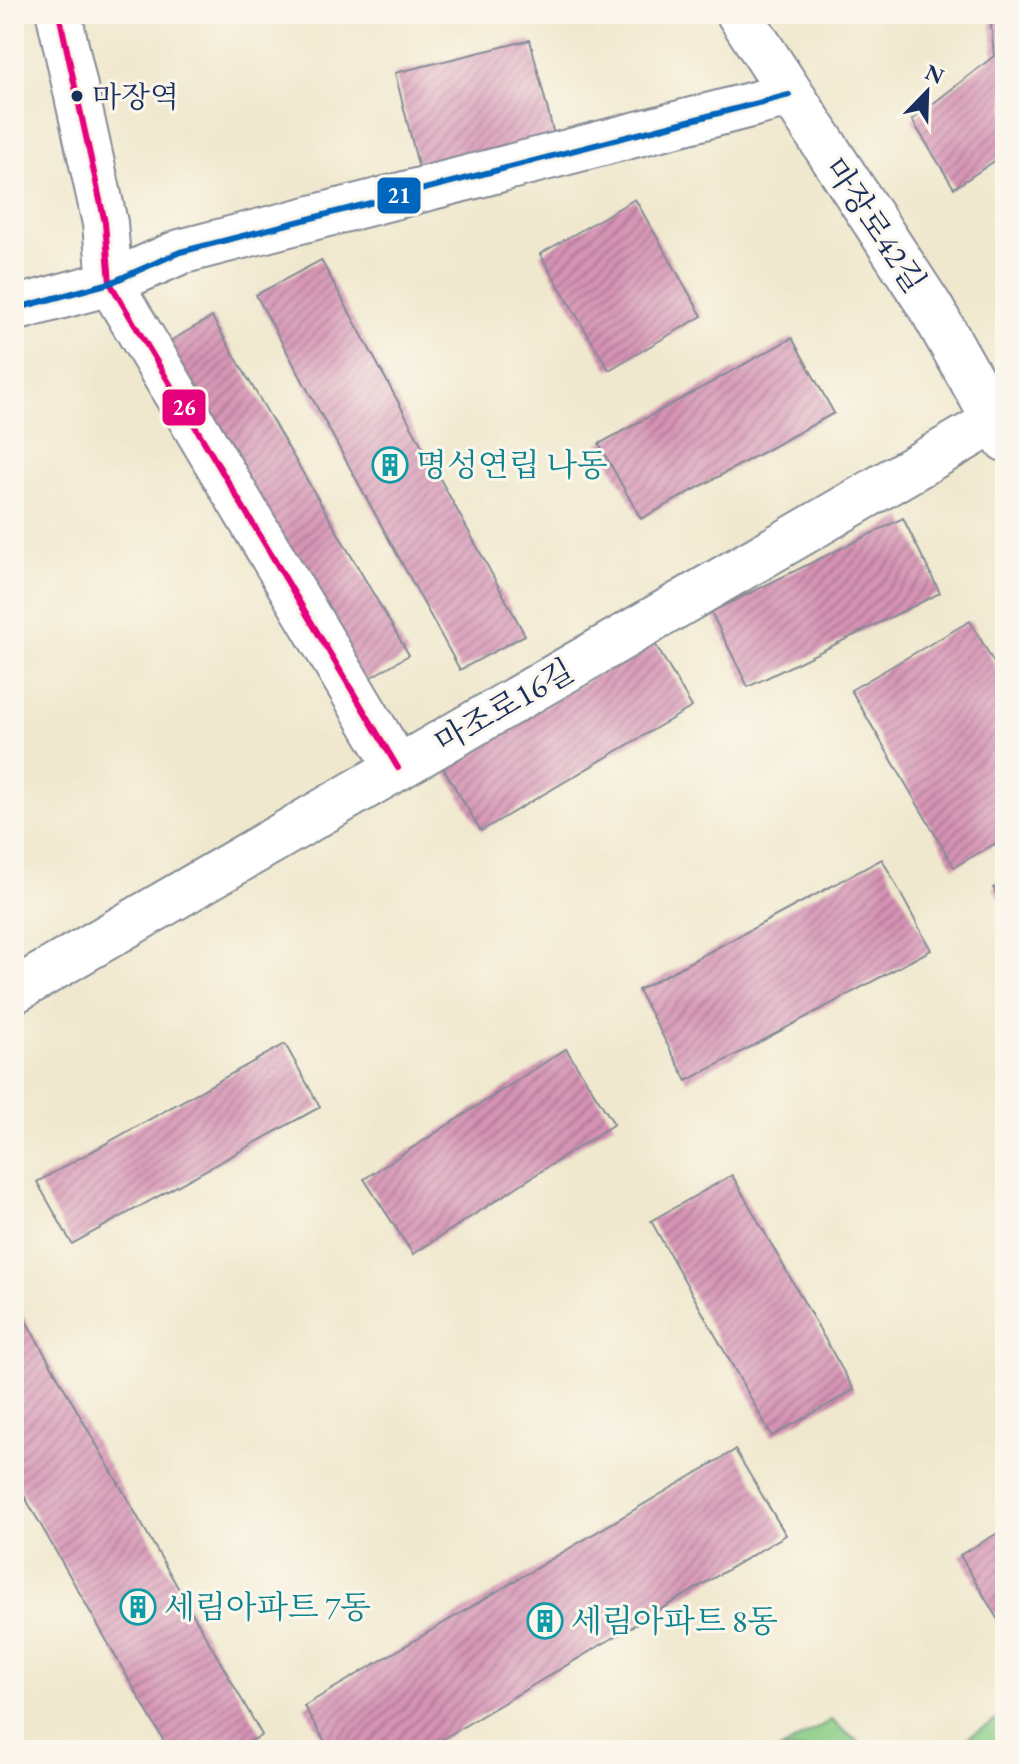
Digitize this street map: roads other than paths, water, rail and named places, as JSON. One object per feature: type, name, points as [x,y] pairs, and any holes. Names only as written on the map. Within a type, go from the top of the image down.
[{"type":"street","points":[[59,14],[105,223],[110,283],[398,768]]},
{"type":"street","name":"마장로42길","points":[[739,14],[789,95],[931,308],[1002,425]]},
{"type":"street","points":[[14,309],[110,283],[180,252],[789,95]]},
{"type":"street","name":"마조로16길","points":[[14,991],[398,768],[1002,425]]},
{"type":"place","name":"마장역","points":[[77,96]]},
{"type":"place","name":"명성연립 나동","points":[[390,465]]},
{"type":"place","name":"세림아파트 7동","points":[[138,1607]]},
{"type":"place","name":"세림아파트 8동","points":[[545,1621]]}]
